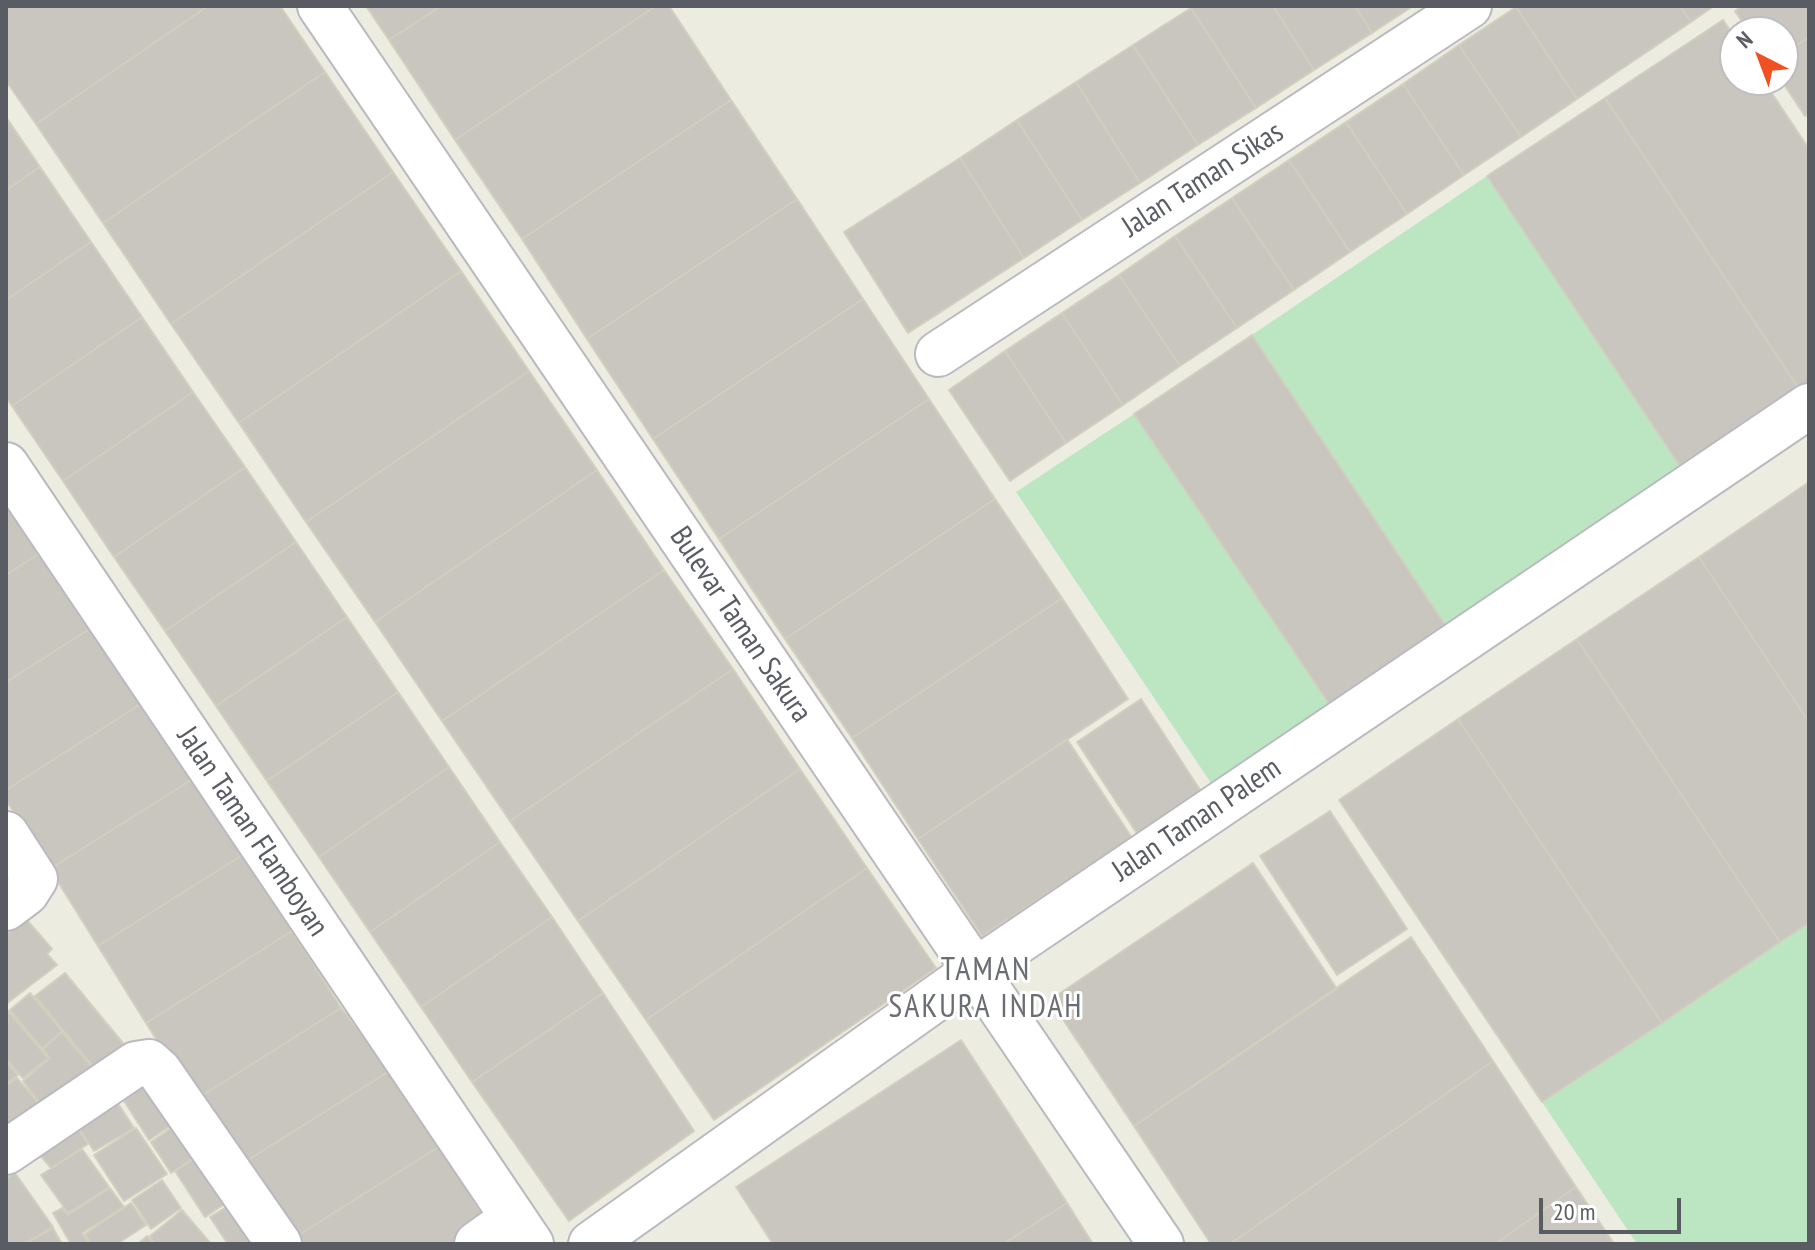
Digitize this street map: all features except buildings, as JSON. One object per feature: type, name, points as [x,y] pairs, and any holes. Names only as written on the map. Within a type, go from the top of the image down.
[{"type":"street","name":"Bulevar Taman Sakura","points":[[320,6],[1161,1244]]},
{"type":"street","name":"Jalan Taman Sikas","points":[[938,354],[1469,6]]},
{"type":"street","name":"Jalan Taman Palem","points":[[591,1244],[976,970],[1809,406]]},
{"type":"street","name":"Jalan Taman Flamboyan","points":[[6,465],[514,1221]]},
{"type":"street","points":[[6,834],[35,879],[26,893],[6,908]]},
{"type":"street","points":[[6,1152],[136,1064],[149,1062],[159,1071],[279,1244]]},
{"type":"street","points":[[477,1244],[514,1221]]},
{"type":"green space","points":[[1487,176],[1685,474],[1450,632],[1252,335]]},
{"type":"green space","points":[[1134,414],[1333,710],[1215,789],[1016,492]]},
{"type":"green space","points":[[1809,923],[1809,1244],[1637,1244],[1542,1102]]},
{"type":"district","name":"TAMAN SAKURA INDAH","points":[[986,990]]}]
